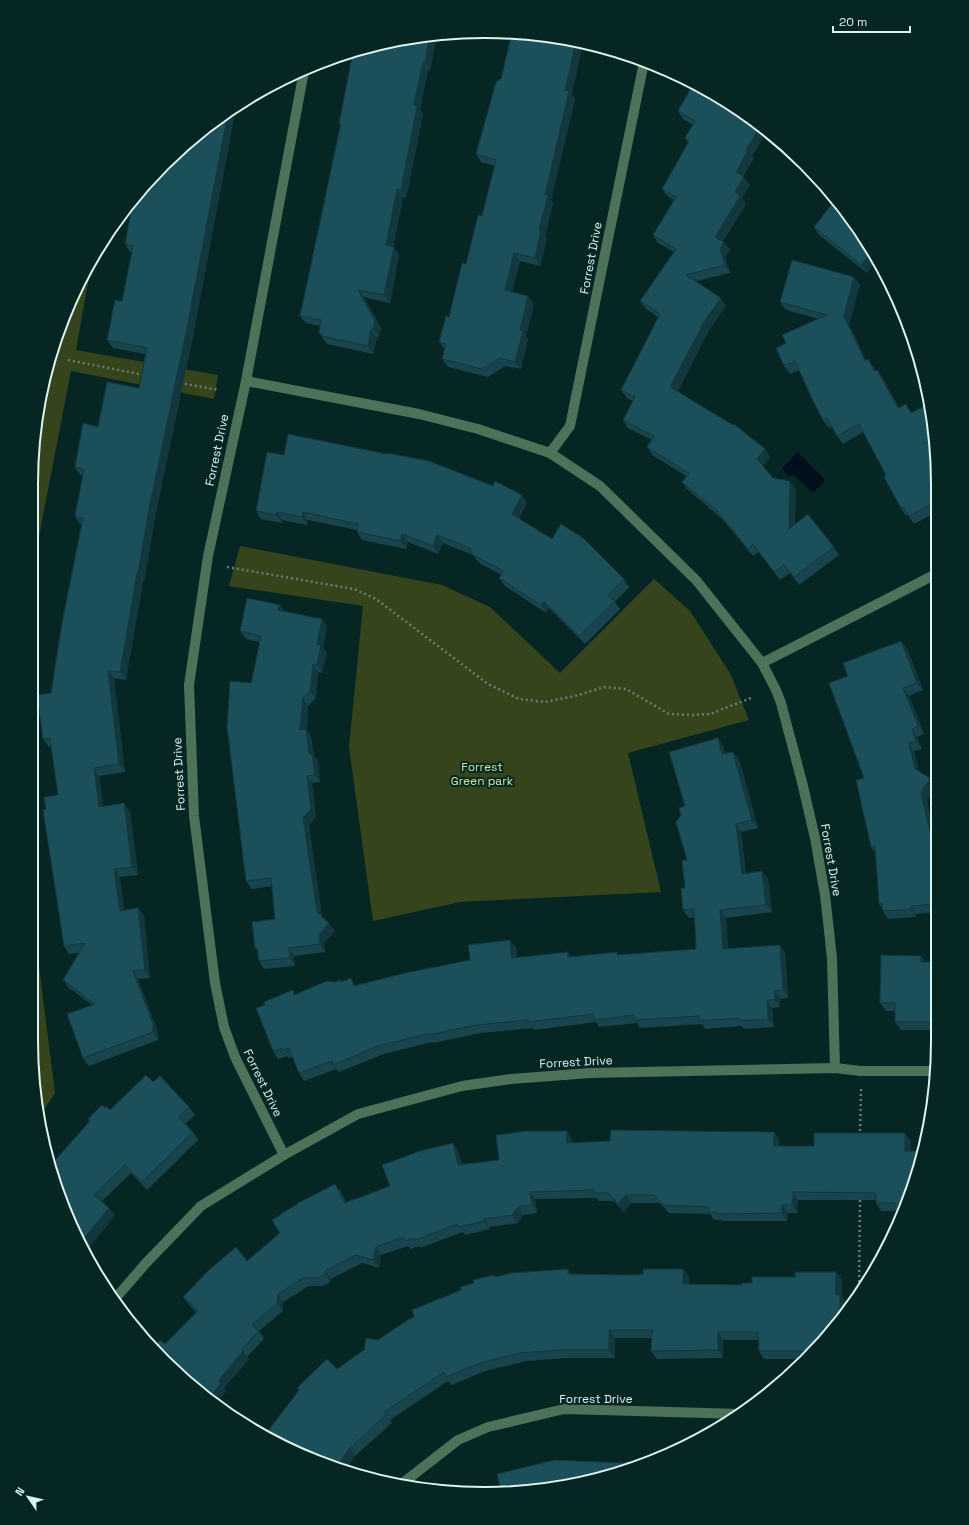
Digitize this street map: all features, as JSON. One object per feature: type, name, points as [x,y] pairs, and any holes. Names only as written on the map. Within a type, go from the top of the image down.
[{"type":"street","name":"Forrest Drive","points":[[550,453],[570,426],[643,68]]},
{"type":"street","name":"Forrest Drive","points":[[284,1155],[235,1058],[224,1027],[215,983],[193,808],[189,685],[208,556],[246,381],[303,77]]},
{"type":"street","name":"Forrest Drive","points":[[246,381],[419,414],[478,429],[550,453],[600,486],[696,580],[762,663],[781,703],[815,838],[825,895],[832,958],[835,1068]]},
{"type":"street","points":[[762,663],[931,577]]},
{"type":"street","name":"Forrest Drive","points":[[118,1296],[146,1263],[201,1206],[284,1155],[358,1114],[462,1086],[511,1079],[590,1073],[835,1068],[861,1071],[930,1070]]},
{"type":"street","name":"Forrest Drive","points":[[407,1480],[458,1440],[488,1428],[564,1409],[730,1414]]},
{"type":"path","points":[[68,360],[151,377]]},
{"type":"path","points":[[174,381],[219,390]]},
{"type":"path","points":[[227,567],[359,591],[376,599],[488,684],[519,699],[545,702],[575,696],[604,687],[626,689],[669,714],[692,715],[710,714],[751,698]]},
{"type":"path","points":[[860,1142],[861,1071]]},
{"type":"path","points":[[859,1284],[860,1189]]},
{"type":"green space","points":[[89,278],[76,350],[218,375],[214,399],[71,371],[38,542],[39,455],[47,397],[53,369],[62,341],[72,314]]},
{"type":"green space","name":"Forrest Green park","points":[[240,546],[442,585],[490,607],[560,673],[654,579],[690,611],[730,673],[749,720],[628,753],[661,892],[460,902],[373,921],[349,747],[363,606],[229,586]]},
{"type":"green space","points":[[38,959],[55,1093],[44,1110],[39,1070]]},
{"type":"water","points":[[798,452],[824,479],[824,482],[814,492],[812,492],[794,475],[788,476],[782,468]]},
{"type":"building","points":[[510,39],[543,42],[575,48],[565,90],[569,91],[545,195],[548,195],[539,230],[541,230],[535,258],[514,253],[505,290],[528,296],[520,330],[523,331],[515,362],[500,358],[482,369],[442,359],[446,344],[439,342],[446,316],[449,317],[462,263],[466,264],[478,215],[482,216],[496,160],[476,154],[496,82],[501,79]]},
{"type":"building","points":[[429,42],[414,105],[417,106],[401,190],[397,189],[386,245],[394,247],[384,295],[358,290],[375,321],[373,329],[371,330],[368,346],[322,336],[322,334],[319,333],[321,320],[300,316],[341,123],[339,123],[352,59],[369,53]]},
{"type":"building","points":[[691,89],[733,113],[757,131],[746,150],[748,150],[736,172],[744,177],[735,192],[740,196],[715,237],[724,242],[720,249],[725,265],[686,275],[721,298],[704,322],[670,387],[733,425],[734,424],[765,449],[757,459],[773,478],[790,481],[789,529],[808,514],[834,547],[794,577],[784,565],[774,572],[753,544],[748,549],[717,511],[682,482],[689,473],[647,447],[654,436],[623,420],[635,397],[621,390],[660,314],[640,301],[676,249],[653,235],[676,197],[662,189],[689,141],[685,138],[695,121],[678,111]]},
{"type":"building","points":[[227,120],[187,328],[150,504],[120,672],[108,671],[119,764],[94,768],[99,807],[124,803],[132,867],[114,869],[120,911],[138,908],[145,970],[133,971],[153,1024],[153,1032],[83,1058],[67,1014],[95,1004],[63,980],[85,943],[64,946],[43,810],[46,809],[44,797],[58,795],[50,738],[43,739],[38,695],[51,693],[62,623],[83,518],[75,516],[84,469],[75,467],[83,423],[98,427],[107,382],[139,388],[147,348],[107,340],[115,300],[122,301],[133,246],[125,244],[131,212],[169,169],[190,149]]},
{"type":"building","points":[[832,204],[856,236],[868,256],[861,265],[814,227]]},
{"type":"building","points":[[792,260],[854,277],[844,316],[865,361],[868,359],[874,371],[877,370],[898,408],[906,404],[911,413],[924,407],[930,455],[931,504],[909,516],[903,507],[901,508],[884,477],[886,475],[859,424],[837,436],[827,418],[823,420],[795,361],[784,366],[776,348],[786,343],[782,335],[827,315],[780,302]]},
{"type":"building","points":[[288,434],[429,461],[493,486],[495,481],[522,495],[512,514],[552,539],[561,524],[583,538],[624,579],[608,595],[615,601],[579,636],[544,601],[541,605],[499,578],[504,571],[473,555],[470,548],[437,535],[433,546],[402,534],[401,541],[357,532],[358,524],[303,512],[302,517],[277,512],[276,515],[256,511],[267,452],[284,455]]},
{"type":"building","points":[[247,598],[280,605],[278,610],[322,619],[317,644],[321,645],[317,665],[313,664],[310,691],[303,698],[300,730],[306,729],[309,754],[312,754],[315,775],[307,776],[311,809],[303,817],[317,912],[329,923],[319,935],[320,944],[289,948],[290,958],[259,961],[257,948],[255,948],[252,922],[275,919],[271,878],[246,881],[227,727],[230,681],[251,683],[261,636],[240,631]]},
{"type":"building","points":[[901,641],[917,683],[903,688],[918,726],[912,729],[916,741],[909,743],[915,769],[930,778],[921,793],[931,837],[931,904],[911,906],[911,909],[883,911],[882,904],[879,904],[875,846],[871,847],[856,780],[864,778],[829,683],[848,676],[843,663]]},
{"type":"building","points":[[718,738],[722,754],[733,752],[752,820],[736,824],[742,874],[762,871],[766,905],[720,910],[723,949],[780,945],[783,990],[774,991],[775,1000],[767,1000],[768,1019],[738,1021],[738,1018],[700,1021],[699,1016],[635,1020],[634,1015],[594,1020],[593,1014],[528,1022],[528,1020],[476,1025],[427,1034],[378,1046],[333,1065],[332,1061],[299,1073],[289,1048],[283,1050],[282,1048],[273,1051],[256,1008],[265,1005],[264,1002],[293,990],[294,995],[327,981],[336,982],[340,980],[341,982],[351,978],[354,986],[405,973],[470,960],[468,945],[510,940],[512,958],[568,952],[568,957],[617,952],[617,955],[696,949],[694,909],[683,910],[681,888],[685,888],[682,860],[687,860],[676,822],[681,815],[679,808],[685,806],[669,752]]},
{"type":"building","points":[[881,955],[921,956],[921,962],[931,962],[931,1022],[895,1022],[895,1003],[880,1003]]},
{"type":"building","points":[[146,1075],[153,1082],[160,1076],[189,1107],[179,1117],[193,1132],[142,1182],[125,1165],[94,1195],[109,1208],[84,1238],[72,1211],[55,1161],[90,1121],[88,1119],[102,1105],[105,1108],[106,1106],[110,1110]]},
{"type":"building","points":[[611,1130],[774,1132],[774,1146],[814,1146],[814,1133],[905,1133],[905,1151],[917,1151],[898,1207],[895,1207],[895,1203],[876,1203],[876,1193],[793,1192],[792,1205],[782,1205],[782,1213],[717,1214],[717,1212],[708,1212],[708,1207],[664,1205],[654,1195],[626,1195],[618,1204],[609,1193],[594,1193],[594,1190],[530,1192],[532,1205],[518,1207],[512,1215],[484,1219],[484,1221],[459,1227],[458,1224],[415,1240],[415,1238],[405,1241],[403,1237],[376,1247],[373,1260],[356,1255],[325,1271],[325,1274],[318,1278],[303,1278],[278,1294],[277,1303],[252,1325],[259,1331],[241,1350],[243,1351],[218,1381],[221,1383],[212,1394],[190,1376],[157,1344],[160,1340],[165,1344],[198,1311],[183,1297],[209,1270],[236,1247],[247,1261],[280,1233],[272,1220],[300,1202],[335,1184],[345,1203],[390,1186],[382,1165],[420,1151],[453,1143],[458,1165],[499,1160],[496,1135],[527,1131],[567,1131],[567,1143],[610,1141]]},
{"type":"building","points":[[568,1269],[568,1274],[633,1275],[643,1274],[643,1269],[683,1269],[683,1284],[742,1285],[742,1283],[752,1283],[752,1277],[795,1277],[795,1272],[836,1272],[836,1295],[840,1295],[840,1311],[826,1328],[823,1328],[823,1332],[805,1351],[759,1351],[758,1332],[718,1332],[718,1350],[651,1351],[652,1330],[609,1330],[609,1350],[562,1350],[520,1353],[480,1363],[446,1377],[444,1372],[384,1412],[386,1415],[350,1448],[339,1462],[314,1453],[268,1431],[299,1390],[297,1388],[327,1359],[337,1369],[364,1350],[366,1338],[378,1340],[414,1317],[412,1310],[461,1290],[460,1287],[474,1283],[473,1280],[511,1273]]},
{"type":"building","points":[[554,1460],[631,1462],[600,1472],[572,1478],[514,1486],[500,1486],[497,1474]]}]
